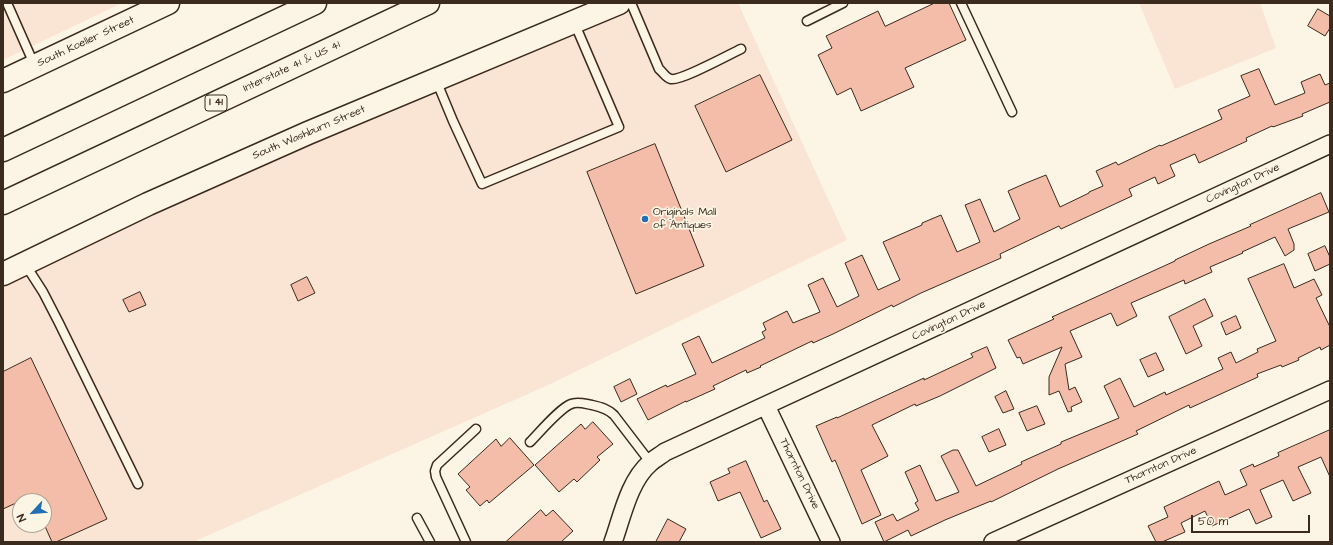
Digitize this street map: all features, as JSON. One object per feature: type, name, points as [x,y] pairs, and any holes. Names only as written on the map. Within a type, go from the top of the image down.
[{"type":"main road","name":"South Koeller Street","points":[[3,81],[168,3]]},
{"type":"main road","points":[[3,150],[315,3]]},
{"type":"main road","name":"Interstate 41 & US 41","points":[[3,203],[428,3]]},
{"type":"main road","name":"South Washburn Street","points":[[3,274],[155,200],[308,133],[619,3]]},
{"type":"street","name":"Covington Drive","points":[[612,542],[632,486],[650,462],[665,452],[1330,144]]},
{"type":"street","name":"Thornton Drive","points":[[993,542],[1330,390]]},
{"type":"street","name":"Thornton Drive","points":[[766,406],[831,542]]},
{"type":"lane","points":[[5,3],[35,66]]},
{"type":"lane","points":[[631,3],[660,69],[671,79],[688,75],[741,49]]},
{"type":"lane","points":[[807,20],[843,3]]},
{"type":"lane","points":[[961,3],[1012,112]]},
{"type":"lane","points":[[436,80],[482,184],[611,130],[618,127],[574,22]]},
{"type":"lane","points":[[25,263],[43,292],[138,484]]},
{"type":"lane","points":[[530,442],[564,409],[571,404],[578,402],[608,410],[614,415],[650,462]]},
{"type":"lane","points":[[466,542],[434,471],[437,465],[476,429]]},
{"type":"lane","points":[[417,518],[430,542]]},
{"type":"shaded area","points":[[3,3],[122,3],[3,60]]},
{"type":"shaded area","points":[[619,3],[738,3],[847,240],[546,386],[193,542],[3,542],[3,274]]},
{"type":"shaded area","points":[[1139,3],[1260,3],[1276,48],[1175,89]]},
{"type":"building","points":[[935,3],[949,3],[966,40],[905,68],[914,87],[861,111],[851,88],[837,95],[818,55],[832,48],[826,36],[878,11],[885,26]]},
{"type":"building","points":[[1318,9],[1330,16],[1330,28],[1325,36],[1308,26]]},
{"type":"building","points":[[1259,69],[1275,105],[1305,93],[1301,82],[1320,74],[1325,85],[1330,83],[1330,102],[1302,114],[1303,116],[1273,127],[1272,126],[1246,138],[1247,141],[1199,163],[1195,154],[1170,165],[1175,176],[1158,184],[1155,177],[1129,189],[1132,196],[1061,229],[1059,226],[1000,254],[1001,258],[893,307],[892,305],[813,343],[812,341],[760,366],[761,367],[747,373],[746,370],[713,386],[715,389],[686,401],[648,420],[637,399],[666,385],[667,387],[696,374],[682,344],[699,336],[712,363],[765,338],[762,332],[766,330],[763,323],[787,311],[793,323],[820,312],[808,285],[823,278],[837,307],[859,296],[845,263],[862,255],[878,290],[900,280],[883,242],[941,215],[957,252],[980,242],[965,205],[980,199],[994,232],[1020,219],[1008,191],[1046,175],[1060,207],[1103,186],[1096,171],[1116,162],[1118,165],[1160,145],[1161,146],[1222,119],[1218,110],[1250,96],[1241,76]]},
{"type":"building","points":[[760,75],[792,140],[726,172],[695,106]]},
{"type":"building","name":"Originals Mall of Antiques","points":[[655,144],[704,266],[636,294],[587,172]]},
{"type":"building","points":[[1321,193],[1329,212],[1288,229],[1294,244],[1294,250],[1285,256],[1275,237],[1210,267],[1212,272],[1185,284],[1184,280],[1131,303],[1137,316],[1117,326],[1111,313],[1070,331],[1082,357],[1065,364],[1069,390],[1075,387],[1082,402],[1071,407],[1072,411],[1068,412],[1059,391],[1049,395],[1049,377],[1062,347],[1023,364],[1020,357],[1017,358],[1008,340],[1054,319],[1052,317]]},
{"type":"building","points":[[1325,246],[1330,257],[1330,264],[1315,271],[1308,254]]},
{"type":"building","points":[[1284,264],[1294,288],[1314,279],[1322,295],[1316,298],[1330,327],[1330,345],[1321,350],[1320,347],[1298,358],[1299,360],[1282,367],[1281,365],[1257,374],[1258,377],[1190,408],[1189,405],[1136,431],[1138,434],[1058,469],[991,502],[945,520],[911,536],[908,530],[884,542],[875,522],[893,514],[897,521],[919,510],[915,503],[918,501],[905,472],[920,465],[936,501],[959,492],[941,456],[953,450],[958,450],[976,486],[1022,464],[1021,462],[1061,444],[1061,442],[1119,418],[1104,386],[1120,378],[1134,407],[1165,392],[1166,395],[1223,369],[1218,358],[1231,352],[1236,363],[1258,352],[1257,349],[1276,341],[1248,279]]},
{"type":"building","points":[[307,277],[315,293],[298,301],[291,285]]},
{"type":"building","points":[[140,292],[146,305],[129,312],[123,300]]},
{"type":"building","points":[[1205,299],[1213,316],[1193,326],[1202,346],[1186,354],[1169,317]]},
{"type":"building","points":[[1236,316],[1241,328],[1226,335],[1221,323]]},
{"type":"building","points":[[987,347],[996,368],[940,396],[916,406],[915,404],[872,425],[888,456],[861,470],[881,515],[862,524],[835,460],[832,462],[816,426],[837,418],[924,378],[924,380],[973,357],[971,354]]},
{"type":"building","points":[[1156,353],[1164,370],[1148,377],[1140,360]]},
{"type":"building","points":[[31,358],[107,519],[56,542],[52,542],[48,533],[52,533],[52,493],[12,493],[12,505],[3,509],[3,372]]},
{"type":"building","points":[[630,379],[637,394],[621,402],[614,387]]},
{"type":"building","points":[[1006,391],[1014,409],[1003,413],[995,397]]},
{"type":"building","points":[[1037,406],[1045,424],[1027,431],[1019,413]]},
{"type":"building","points":[[593,422],[613,444],[597,457],[600,460],[577,482],[574,479],[559,492],[535,465],[581,424],[585,429]]},
{"type":"building","points":[[999,429],[1006,445],[989,452],[982,437]]},
{"type":"building","points":[[1330,430],[1330,477],[1321,457],[1298,467],[1311,493],[1293,501],[1283,480],[1260,490],[1272,517],[1256,524],[1249,509],[1212,526],[1205,511],[1181,523],[1185,532],[1162,542],[1156,542],[1148,526],[1168,517],[1164,507],[1219,481],[1225,495],[1247,485],[1240,470],[1253,464],[1254,467],[1279,456],[1278,453]]},
{"type":"building","points":[[510,438],[534,465],[489,503],[487,500],[480,506],[466,490],[470,487],[458,474],[496,439],[501,446]]},
{"type":"building","points":[[746,461],[764,502],[767,500],[781,529],[761,538],[740,492],[718,501],[710,482],[730,473],[728,469]]},
{"type":"building","points":[[541,510],[546,516],[553,510],[573,531],[561,542],[506,542]]},
{"type":"building","points":[[668,519],[686,529],[679,542],[656,542]]},
{"type":"place","name":"Originals Mall of Antiques","points":[[645,219]]}]
